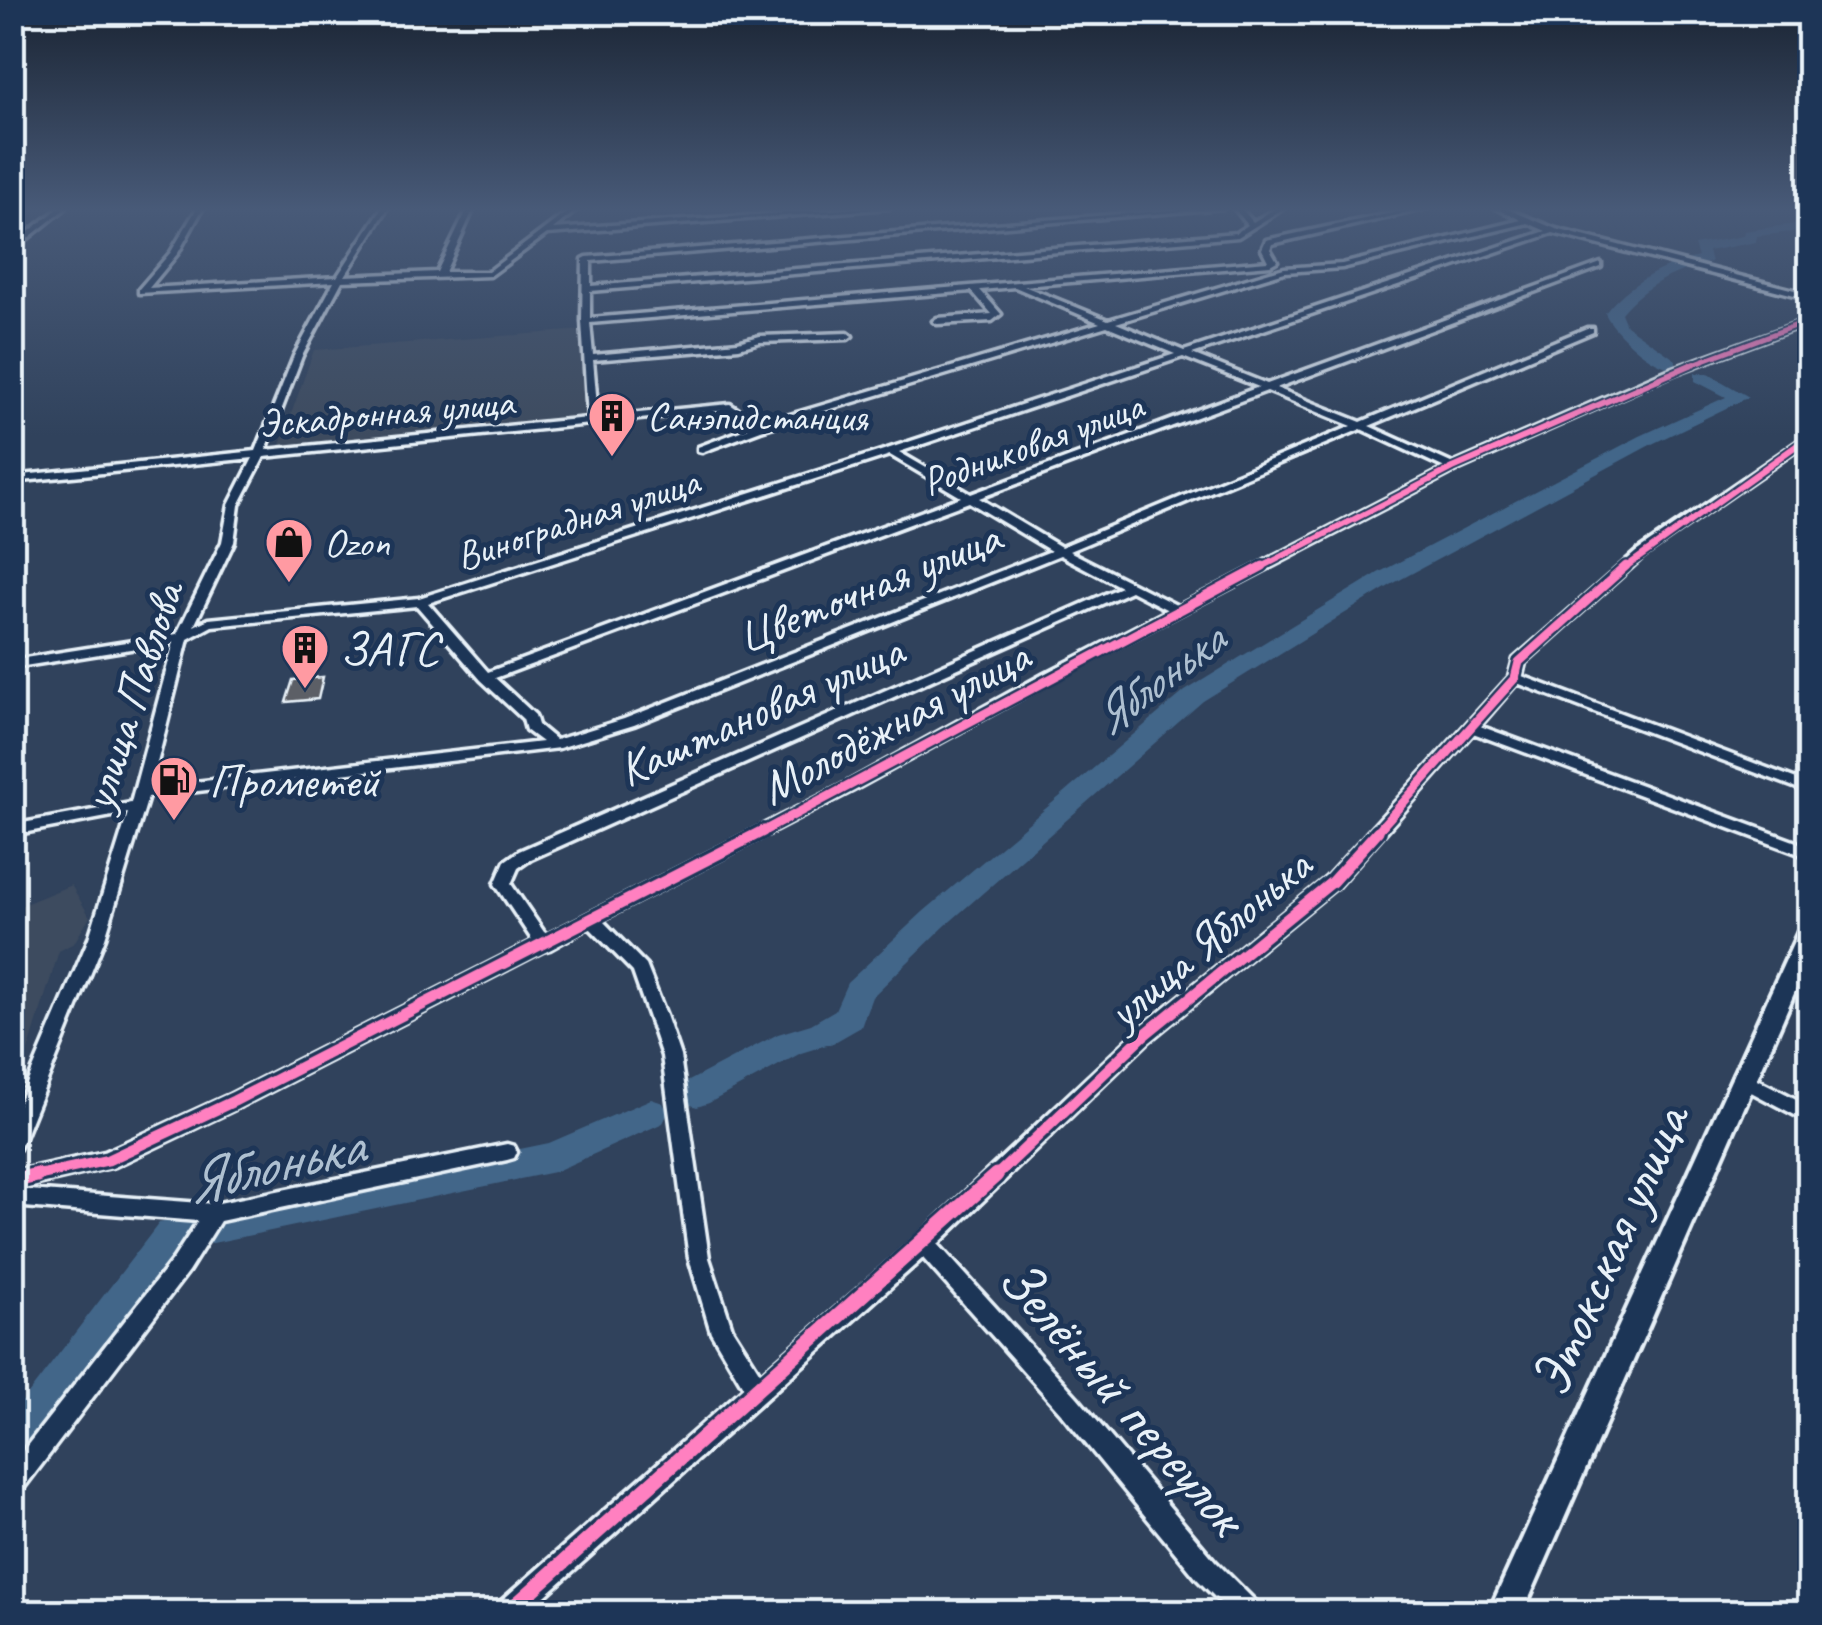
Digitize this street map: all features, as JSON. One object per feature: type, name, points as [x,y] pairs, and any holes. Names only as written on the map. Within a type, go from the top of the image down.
[{"type":"main road","name":"Этокская улица","points":[[1506,1612],[1741,1078],[1810,931]]},
{"type":"street","points":[[149,284],[142,292],[276,284]]},
{"type":"street","name":"улица Павлова","points":[[12,1143],[97,938],[182,637],[228,542],[234,506],[260,454],[298,356],[337,284]]},
{"type":"street","points":[[588,284],[586,322],[593,422]]},
{"type":"street","points":[[588,289],[645,284]]},
{"type":"street","points":[[586,322],[1027,284]]},
{"type":"street","points":[[702,449],[758,428],[1238,284]]},
{"type":"street","name":"Виноградная улица","points":[[12,664],[182,637],[209,623],[420,602],[891,451],[1391,284]]},
{"type":"street","name":"Родниковая улица","points":[[486,677],[1548,284]]},
{"type":"street","points":[[1763,284],[1810,297]]},
{"type":"street","points":[[1014,285],[1362,426],[1454,468]]},
{"type":"street","points":[[937,322],[992,318],[996,314],[974,288]]},
{"type":"street","name":"Молодёжная улица","points":[[12,1181],[108,1160],[592,920],[1454,468],[1671,372],[1810,320]]},
{"type":"street","name":"Цветочная улица","points":[[12,830],[139,800],[554,746],[628,722],[1060,551],[1590,330]]},
{"type":"street","points":[[589,358],[760,339],[848,336]]},
{"type":"street","name":"Эскадронная улица","points":[[12,479],[730,407],[758,428]]},
{"type":"street","name":"улица Яблонька","points":[[508,1612],[924,1244],[1143,1036],[1332,882],[1514,678],[1519,662],[1640,554],[1810,436]]},
{"type":"street","points":[[891,451],[1060,551],[1177,610]]},
{"type":"street","name":"Каштановая улица","points":[[544,944],[503,884],[512,865],[525,854],[1128,588]]},
{"type":"street","points":[[420,602],[486,677],[530,718],[530,727],[554,746]]},
{"type":"street","points":[[1514,678],[1810,789]]},
{"type":"street","points":[[1470,727],[1810,853]]},
{"type":"street","points":[[592,920],[640,969],[658,1015],[671,1056],[698,1258],[722,1332],[759,1391]]},
{"type":"street","points":[[1741,1078],[1810,1115]]},
{"type":"street","points":[[12,1197],[214,1214],[506,1152]]},
{"type":"street","points":[[12,1485],[181,1265],[214,1214]]},
{"type":"street","name":"Зелёный переулок","points":[[924,1244],[1069,1404],[1206,1570],[1248,1612]]},
{"type":"shaded area","points":[[583,330],[587,419],[280,445],[314,350]]},
{"type":"shaded area","points":[[71,885],[90,917],[74,943],[59,951],[13,1100],[13,909]]},
{"type":"building","name":"ЗАГС","points":[[323,677],[318,699],[286,702],[293,680]]},
{"type":"waterway","name":"Яблонька","points":[[1645,284],[1613,313],[1619,327],[1670,364]]},
{"type":"waterway","name":"Яблонька","points":[[697,1093],[790,1043],[821,1034],[849,1018],[858,991],[934,919],[1194,696],[1386,578],[1646,440],[1740,397],[1701,377]]},
{"type":"waterway","name":"Яблонька","points":[[12,1451],[172,1235],[554,1157],[651,1113]]},
{"type":"cycle path","points":[[12,1181],[108,1160],[234,1101],[847,788],[1049,677],[1453,468],[1671,372],[1810,320]]},
{"type":"cycle path","points":[[508,1612],[924,1244],[1143,1036],[1332,882],[1515,678],[1519,662],[1640,554],[1810,436]]},
{"type":"place","name":"Санэпидстанция","points":[[612,458]]},
{"type":"place","name":"Ozon","points":[[289,584]]},
{"type":"place","name":"ЗАГС","points":[[305,690]]},
{"type":"place","name":"Прометей","points":[[174,822]]}]
